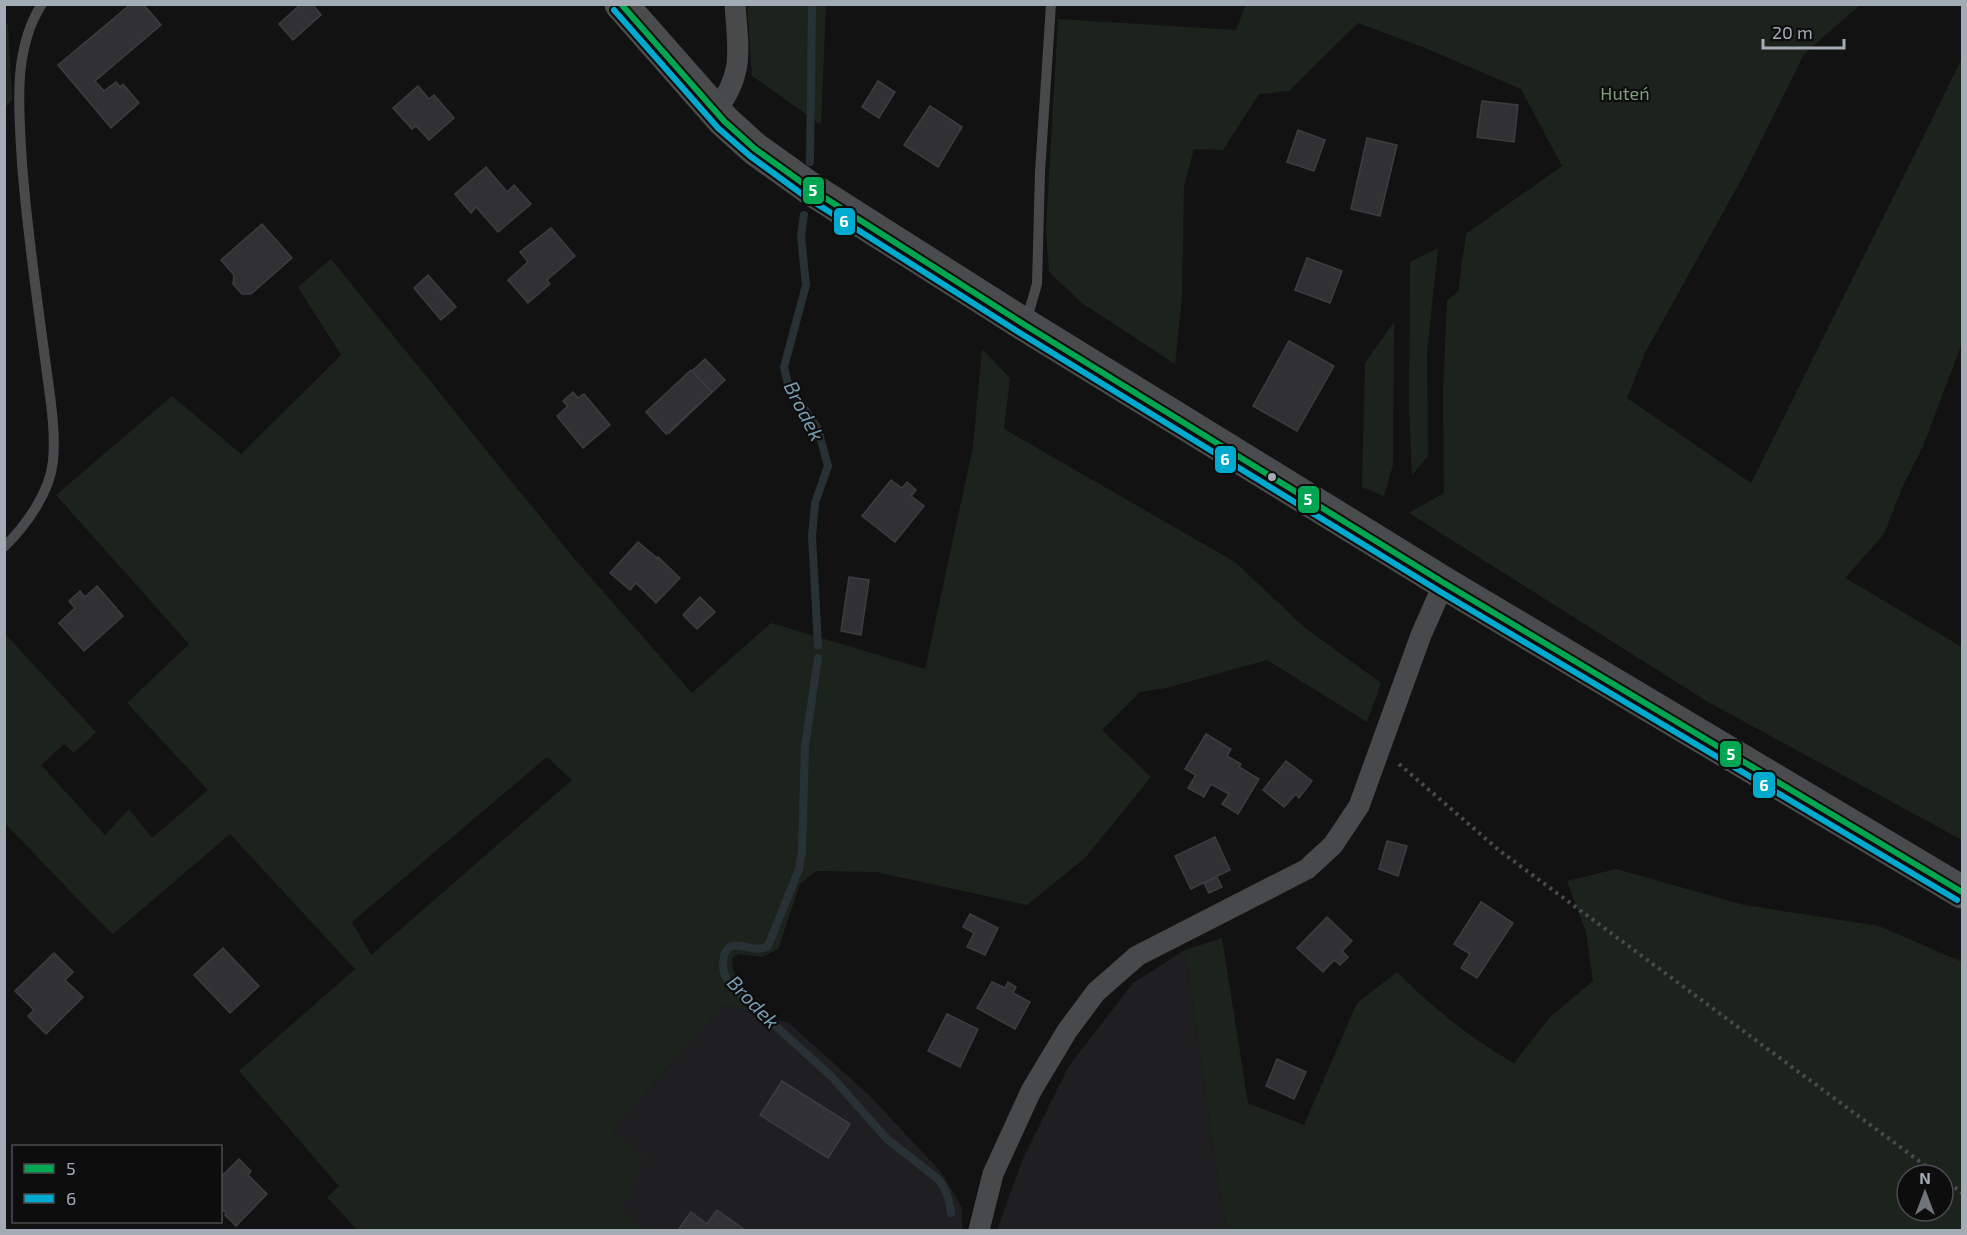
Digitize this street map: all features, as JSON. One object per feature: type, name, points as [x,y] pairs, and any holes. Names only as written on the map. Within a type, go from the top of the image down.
[{"type":"main road","points":[[621,4],[715,112],[755,149],[790,174],[1025,325],[1444,583],[1962,892]]},
{"type":"street","points":[[715,112],[728,96],[739,63],[735,4]]},
{"type":"street","points":[[978,1230],[993,1174],[1031,1091],[1067,1031],[1096,992],[1137,956],[1307,869],[1333,845],[1359,806],[1421,634],[1444,583]]},
{"type":"lane","points":[[4,547],[42,495],[53,462],[49,395],[26,218],[20,124],[20,76],[25,44],[33,18],[42,4]]},
{"type":"lane","points":[[1025,325],[1038,284],[1040,172],[1051,4]]},
{"type":"path","points":[[1381,747],[1500,851],[1922,1163]]},
{"type":"shaded area","points":[[1185,950],[1226,1230],[997,1230],[1022,1161],[1069,1066],[1133,983]]},
{"type":"shaded area","points":[[724,1005],[789,1023],[869,1095],[941,1172],[962,1207],[962,1230],[648,1230],[622,1210],[644,1157],[612,1130]]},
{"type":"green space","name":"Huteń","points":[[1246,4],[1860,5],[1804,54],[1745,173],[1645,353],[1627,398],[1751,483],[1962,59],[1962,343],[1923,446],[1903,486],[1884,534],[1845,578],[1962,647],[1962,840],[1708,702],[1409,513],[1444,493],[1443,394],[1447,300],[1458,292],[1466,234],[1562,166],[1521,89],[1425,48],[1358,23],[1289,91],[1259,94],[1223,150],[1194,149],[1184,186],[1182,297],[1175,364],[1082,303],[1049,272],[1046,229],[1058,19],[1236,30]]},
{"type":"green space","points":[[747,5],[826,5],[821,125],[752,76]]},
{"type":"green space","points":[[8,24],[12,100],[5,107],[4,26]]},
{"type":"green space","points":[[1438,248],[1427,352],[1428,456],[1412,475],[1409,406],[1410,262]]},
{"type":"green space","points":[[331,259],[572,556],[692,693],[771,623],[925,669],[973,447],[982,349],[1010,378],[1004,429],[1235,562],[1304,627],[1381,683],[1367,722],[1267,660],[1166,688],[1140,692],[1102,730],[1151,777],[1085,858],[1027,905],[876,872],[816,871],[800,884],[778,949],[762,957],[738,954],[732,959],[740,984],[772,1018],[724,1005],[612,1130],[645,1157],[622,1210],[648,1230],[357,1230],[327,1197],[339,1186],[239,1071],[355,969],[230,834],[113,934],[4,822],[5,634],[96,732],[74,753],[64,744],[41,765],[105,835],[129,809],[152,838],[208,790],[127,703],[189,644],[56,495],[172,396],[241,454],[341,355],[298,287]],"holes":[[[547,757],[572,780],[371,955],[352,922]]]},
{"type":"green space","points":[[1394,322],[1393,465],[1384,496],[1362,487],[1365,363]]},
{"type":"green space","points":[[1616,869],[1744,905],[1879,926],[1962,962],[1962,1230],[1226,1230],[1185,950],[1222,938],[1248,1103],[1304,1125],[1357,1003],[1397,972],[1452,1022],[1482,1044],[1514,1063],[1550,1017],[1593,981],[1586,933],[1567,881]]},
{"type":"building","points":[[131,4],[143,4],[161,25],[95,81],[104,91],[116,82],[120,87],[123,84],[139,103],[111,128],[58,65]]},
{"type":"building","points":[[301,4],[312,4],[321,15],[293,40],[279,24]]},
{"type":"building","points":[[878,81],[895,92],[879,118],[862,107]]},
{"type":"building","points":[[418,86],[429,99],[434,95],[454,118],[429,140],[416,126],[412,129],[393,108]]},
{"type":"building","points":[[1482,101],[1518,105],[1514,142],[1477,137]]},
{"type":"building","points":[[930,106],[962,127],[938,167],[904,145]]},
{"type":"building","points":[[1298,130],[1325,140],[1314,171],[1287,162]]},
{"type":"building","points":[[1367,138],[1397,145],[1380,216],[1351,209]]},
{"type":"building","points":[[486,167],[507,192],[514,185],[531,204],[498,232],[476,207],[471,213],[455,194]]},
{"type":"building","points":[[262,224],[292,258],[251,294],[242,294],[233,284],[234,275],[221,260]]},
{"type":"building","points":[[551,228],[575,256],[547,280],[550,284],[528,303],[508,280],[528,262],[520,252]]},
{"type":"building","points":[[1307,258],[1342,271],[1330,303],[1295,290]]},
{"type":"building","points":[[428,275],[456,307],[441,320],[414,288]]},
{"type":"building","points":[[1289,341],[1334,366],[1297,431],[1253,406]]},
{"type":"building","points":[[705,359],[725,380],[668,434],[712,392],[692,371]]},
{"type":"building","points":[[691,370],[712,392],[666,434],[646,412]]},
{"type":"building","points":[[573,392],[578,398],[584,394],[610,425],[583,448],[557,416],[568,406],[563,401]]},
{"type":"building","points":[[891,480],[902,488],[907,482],[916,490],[911,496],[924,506],[895,542],[862,516]]},
{"type":"building","points":[[638,542],[680,578],[656,603],[636,583],[630,590],[610,573]]},
{"type":"building","points":[[849,577],[869,580],[861,635],[841,631]]},
{"type":"building","points":[[97,586],[123,616],[84,651],[59,623],[75,608],[69,601],[80,591],[85,597]]},
{"type":"building","points":[[700,597],[715,612],[697,629],[683,615]]},
{"type":"building","points":[[1206,734],[1231,749],[1227,756],[1241,764],[1239,767],[1259,779],[1238,814],[1222,804],[1229,794],[1211,784],[1204,797],[1188,788],[1196,775],[1185,769]]},
{"type":"building","points":[[1286,761],[1312,781],[1299,798],[1296,794],[1284,807],[1263,790]]},
{"type":"building","points":[[1215,837],[1230,870],[1191,889],[1175,856]]},
{"type":"building","points":[[1387,841],[1407,846],[1398,876],[1379,869]]},
{"type":"building","points":[[1217,877],[1222,887],[1209,893],[1204,883]]},
{"type":"building","points":[[1481,902],[1513,923],[1477,978],[1461,968],[1470,954],[1454,944]]},
{"type":"building","points":[[970,914],[998,928],[985,955],[967,947],[974,933],[963,927]]},
{"type":"building","points":[[1327,917],[1352,941],[1342,951],[1348,957],[1340,965],[1334,960],[1323,972],[1297,948]]},
{"type":"building","points":[[223,948],[259,986],[230,1013],[194,975]]},
{"type":"building","points":[[54,953],[73,972],[65,980],[83,997],[46,1034],[28,1016],[34,1010],[15,991]]},
{"type":"building","points":[[992,982],[1005,988],[1008,982],[1016,987],[1013,993],[1030,1002],[1015,1029],[977,1008]]},
{"type":"building","points":[[947,1014],[978,1029],[960,1067],[928,1051]]},
{"type":"building","points":[[1277,1059],[1306,1072],[1294,1099],[1266,1086]]},
{"type":"building","points":[[782,1081],[850,1124],[828,1158],[760,1115]]},
{"type":"building","points":[[239,1159],[251,1171],[248,1175],[267,1194],[236,1226],[222,1209],[222,1176]]},
{"type":"building","points":[[717,1210],[745,1230],[678,1230],[691,1212],[707,1224]]},
{"type":"waterway","name":"Brodek","points":[[810,162],[812,4]]},
{"type":"waterway","name":"Brodek","points":[[804,215],[801,236],[806,285],[784,367],[788,384],[818,429],[828,466],[815,503],[812,536],[818,645]]},
{"type":"waterway","name":"Brodek","points":[[818,658],[805,746],[802,851],[799,869],[768,946],[754,948],[735,945],[729,947],[725,952],[724,971],[734,988],[832,1077],[887,1139],[938,1179],[944,1187],[951,1213]]},
{"type":"transit line","name":"5","points":[[621,4],[724,121],[755,149],[811,189],[1025,325],[1444,583],[1962,892]]},
{"type":"transit line","name":"6","points":[[614,10],[718,128],[750,156],[806,197],[1020,333],[1439,591],[1957,900]]}]
